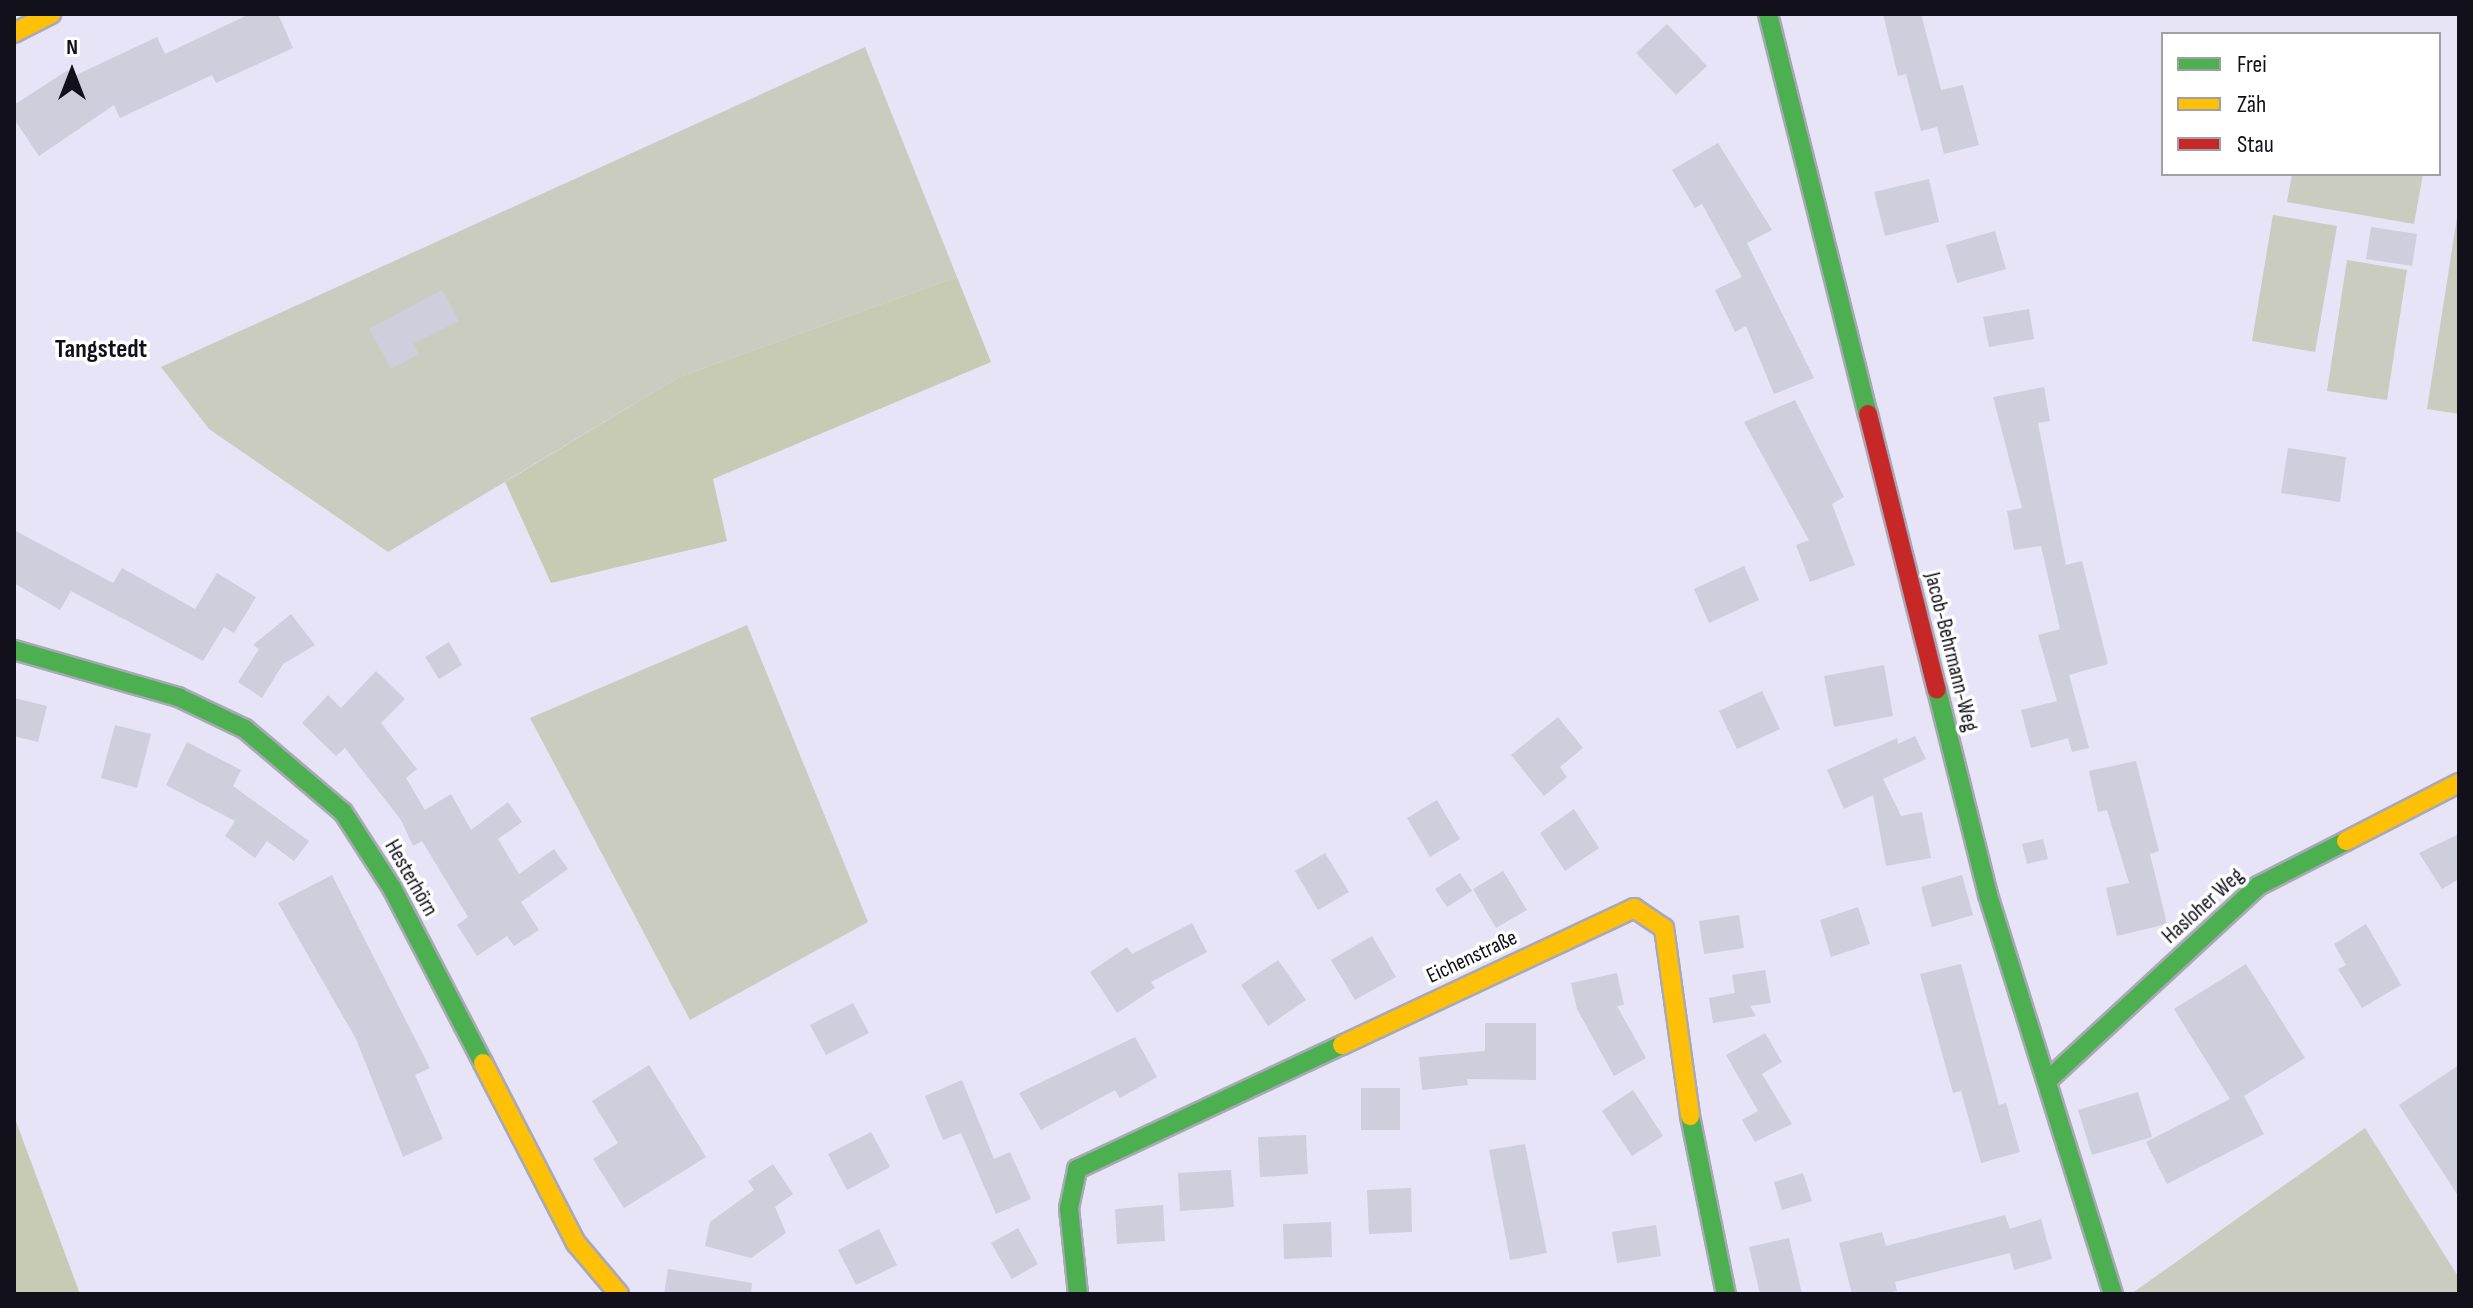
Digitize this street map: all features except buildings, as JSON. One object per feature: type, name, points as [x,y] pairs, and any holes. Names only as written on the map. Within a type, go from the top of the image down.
[{"type":"street","points":[[14,33],[51,14]]},
{"type":"street","name":"Jacob-Behrmann-Weg","points":[[1768,14],[1988,895],[2113,1294]]},
{"type":"street","name":"Hesterhörn","points":[[14,650],[178,697],[245,729],[343,812],[392,888],[576,1243],[619,1294]]},
{"type":"street","name":"Hasloher Weg","points":[[2048,1080],[2258,886],[2459,783]]},
{"type":"street","name":"Eichenstraße","points":[[1078,1294],[1069,1208],[1077,1169],[1634,908],[1664,928],[1698,1171],[1726,1294]]},
{"type":"shaded area","points":[[865,47],[957,277],[679,377],[388,552],[209,429],[161,367]]},
{"type":"shaded area","points":[[2292,176],[2423,176],[2414,224],[2287,202]]},
{"type":"shaded area","points":[[2459,205],[2459,414],[2427,409]]},
{"type":"shaded area","points":[[2273,215],[2337,226],[2315,352],[2252,341]]},
{"type":"shaded area","points":[[2347,260],[2407,270],[2387,400],[2327,391]]},
{"type":"shaded area","points":[[747,625],[868,922],[690,1020],[530,718]]},
{"type":"shaded area","points":[[2365,1128],[2459,1278],[2459,1294],[2131,1294]]},
{"type":"green space","points":[[957,277],[991,362],[713,479],[727,541],[551,583],[505,482],[679,377]]},
{"type":"green space","points":[[14,1116],[80,1294],[14,1294]]},
{"type":"traffic: fast","points":[[1768,14],[1868,414]]},
{"type":"traffic: fast","points":[[14,650],[178,697],[245,729],[343,812],[392,888],[483,1063]]},
{"type":"traffic: fast","points":[[1937,690],[1988,895],[2113,1294]]},
{"type":"traffic: fast","points":[[2048,1080],[2258,886],[2346,841]]},
{"type":"traffic: fast","points":[[1078,1294],[1069,1208],[1077,1169],[1342,1045]]},
{"type":"traffic: fast","points":[[1690,1116],[1726,1294]]},
{"type":"traffic: slow","points":[[14,33],[51,14]]},
{"type":"traffic: slow","points":[[2346,841],[2459,783]]},
{"type":"traffic: slow","points":[[1342,1045],[1634,908],[1664,928],[1690,1116]]},
{"type":"traffic: slow","points":[[483,1063],[576,1243],[619,1294]]},
{"type":"traffic: jam","points":[[1868,414],[1937,690]]},
{"type":"district","name":"Tangstedt","points":[[101,350]]}]
